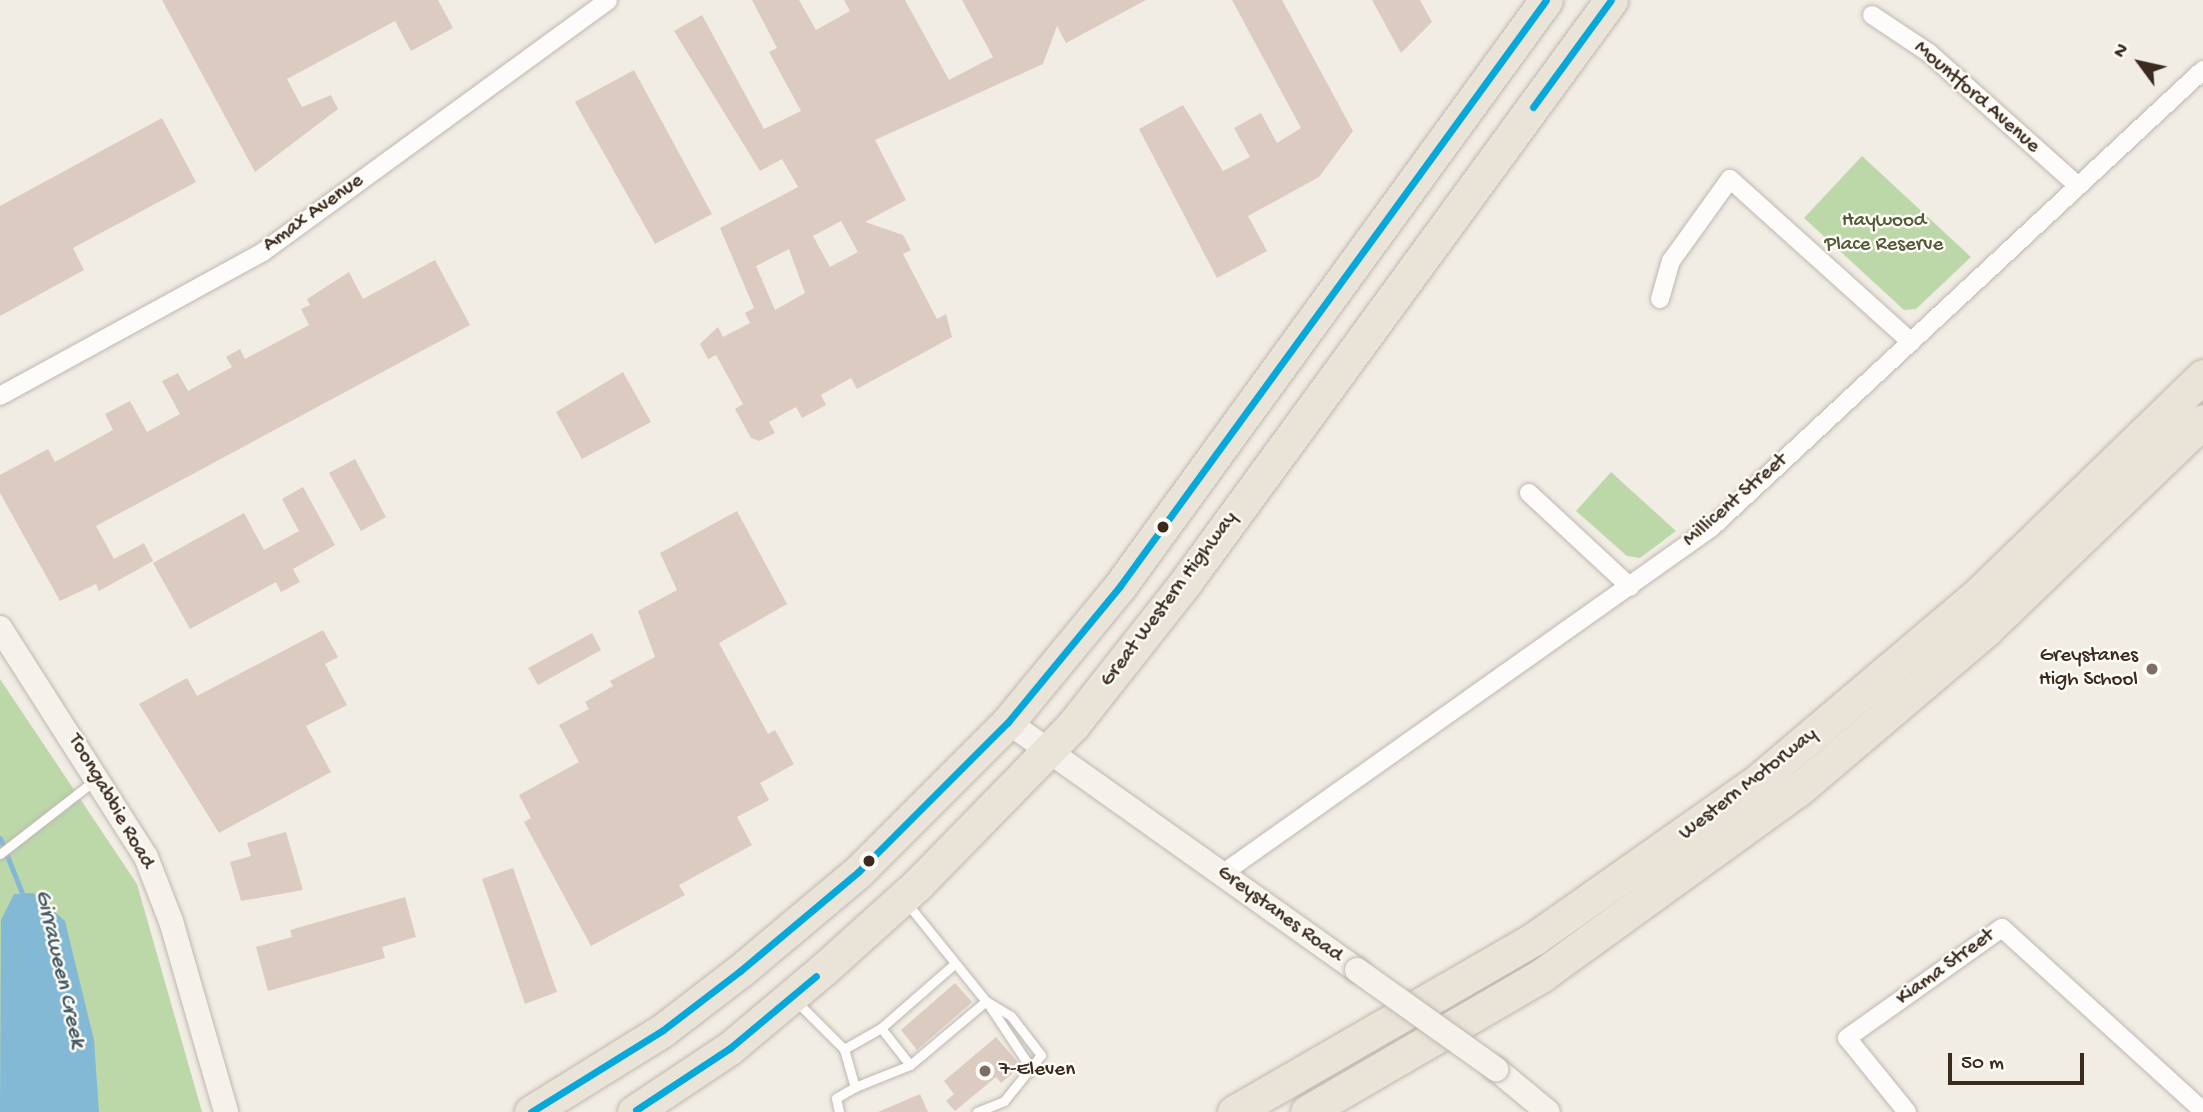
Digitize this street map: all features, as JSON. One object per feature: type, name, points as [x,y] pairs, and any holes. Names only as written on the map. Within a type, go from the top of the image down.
[{"type":"highway","points":[[531,1112],[663,1030],[740,971],[858,872],[1008,722],[1120,586],[1546,0]]},
{"type":"highway","name":"Great Western Highway","points":[[634,1112],[730,1048],[791,997],[903,897],[1049,751],[1185,583],[1611,0]]},
{"type":"highway","name":"Western Motorway","points":[[1234,1112],[1524,944],[1750,787],[1976,596],[2203,376]]},
{"type":"highway","name":"Western Motorway","points":[[1307,1112],[1542,975],[1798,790],[1987,629],[2203,421]]},
{"type":"main road","name":"Toongabbie Road","points":[[0,628],[146,857],[171,921],[226,1112]]},
{"type":"main road","name":"Greystanes Road","points":[[1008,722],[1496,1069],[1548,1112]]},
{"type":"street","name":"Amax Avenue","points":[[0,396],[263,252],[608,0]]},
{"type":"street","name":"Mountford Avenue","points":[[1872,15],[1929,53],[2077,185]]},
{"type":"street","name":"Millicent Street","points":[[1222,874],[1713,527],[2203,70]]},
{"type":"street","points":[[1660,299],[1671,261],[1730,179],[1911,342]]},
{"type":"street","points":[[1528,493],[1630,587]]},
{"type":"street","name":"Kiama Street","points":[[1907,1112],[1847,1038],[2002,928],[2203,1111]]},
{"type":"lane","points":[[0,854],[98,778]]},
{"type":"lane","points":[[903,897],[953,965],[986,1000],[1011,1016],[1040,1050],[1032,1070],[1004,1101],[977,1112]]},
{"type":"lane","points":[[844,1049],[881,1028],[953,965]]},
{"type":"lane","points":[[791,997],[844,1049],[855,1087]]},
{"type":"lane","points":[[839,1112],[836,1098],[855,1087],[910,1065],[986,1000]]},
{"type":"lane","points":[[881,1028],[910,1065]]},
{"type":"green space","name":"Haywood Place Reserve","points":[[1862,156],[1971,257],[1916,309],[1904,310],[1804,218]]},
{"type":"green space","points":[[1611,472],[1676,531],[1640,558],[1627,556],[1576,511]]},
{"type":"green space","points":[[0,679],[137,884],[202,1112],[0,1112]]},
{"type":"water","points":[[33,893],[65,921],[94,1040],[99,1112],[0,1112],[1,920],[14,894]]},
{"type":"building","points":[[162,0],[438,0],[453,28],[411,51],[395,21],[287,79],[302,107],[331,95],[338,109],[255,172]]},
{"type":"building","points":[[752,0],[799,0],[816,30],[850,11],[844,0],[905,0],[949,80],[993,57],[962,0],[1146,0],[1066,43],[1057,26],[1043,64],[875,140],[906,200],[865,222],[903,235],[911,250],[903,254],[937,319],[946,314],[952,337],[857,389],[851,378],[821,395],[826,405],[802,418],[796,407],[769,422],[775,433],[759,441],[751,438],[735,409],[743,404],[716,355],[708,359],[700,344],[718,327],[723,337],[750,323],[745,313],[754,308],[720,228],[798,187],[782,159],[760,171],[674,31],[702,15],[764,129],[801,111],[769,52],[777,48]],"holes":[[[841,221],[858,252],[830,267],[813,236]],[[789,249],[805,293],[775,310],[756,266]]]},
{"type":"building","points":[[1232,0],[1282,0],[1353,131],[1319,177],[1248,216],[1267,251],[1217,278],[1139,129],[1183,105],[1223,171],[1250,157],[1234,128],[1261,113],[1277,143],[1301,128]]},
{"type":"building","points":[[1372,0],[1420,0],[1432,22],[1401,53]]},
{"type":"building","points":[[634,70],[712,214],[655,244],[575,102]]},
{"type":"building","points":[[162,118],[196,182],[73,248],[84,270],[0,316],[0,206]]},
{"type":"building","points":[[435,260],[470,325],[96,526],[114,559],[144,543],[153,561],[99,591],[96,584],[60,601],[0,493],[0,475],[48,449],[55,462],[113,430],[105,414],[130,401],[147,432],[180,414],[162,381],[178,373],[188,391],[232,367],[226,357],[240,349],[245,359],[309,325],[301,309],[310,305],[307,299],[349,272],[363,299]]},
{"type":"building","points":[[623,372],[651,422],[582,459],[556,412]]},
{"type":"building","points":[[355,459],[386,517],[361,531],[329,473]]},
{"type":"building","points":[[303,487],[335,545],[293,569],[300,582],[281,592],[276,582],[190,629],[153,563],[244,513],[264,550],[299,531],[282,499]]},
{"type":"building","points":[[737,511],[787,604],[719,643],[768,734],[775,730],[794,764],[760,783],[769,800],[737,817],[752,845],[679,885],[685,895],[591,946],[524,822],[531,818],[519,795],[579,762],[559,725],[589,709],[585,702],[613,686],[610,681],[655,657],[638,611],[677,590],[660,553]]},
{"type":"building","points":[[323,630],[338,657],[325,664],[347,705],[306,726],[331,772],[219,833],[139,704],[187,678],[197,696]]},
{"type":"building","points":[[592,633],[601,650],[538,685],[528,668]]},
{"type":"building","points":[[286,832],[303,890],[241,901],[230,862],[251,856],[247,843]]},
{"type":"building","points":[[513,868],[557,992],[525,1004],[482,879]]},
{"type":"building","points":[[405,897],[416,937],[382,947],[385,958],[268,991],[256,947],[292,937],[290,930]]},
{"type":"building","points":[[955,983],[972,1002],[917,1050],[901,1030]]},
{"type":"building","name":"7-Eleven","points":[[996,1037],[1021,1066],[1001,1083],[996,1077],[955,1111],[946,1101],[954,1094],[944,1081]]},
{"type":"building","points":[[920,1094],[928,1112],[878,1112]]},
{"type":"waterway","name":"Girraween Creek","points":[[0,838],[24,898]]},
{"type":"transit line","points":[[531,1112],[663,1030],[740,971],[858,872],[1008,722],[1120,586],[1546,0]]},
{"type":"transit line","points":[[1533,107],[1611,0]]},
{"type":"transit line","points":[[636,1110],[730,1048],[816,976]]},
{"type":"place","name":"Greystanes High School","points":[[2152,669]]},
{"type":"place","name":"7-Eleven","points":[[985,1071]]}]
